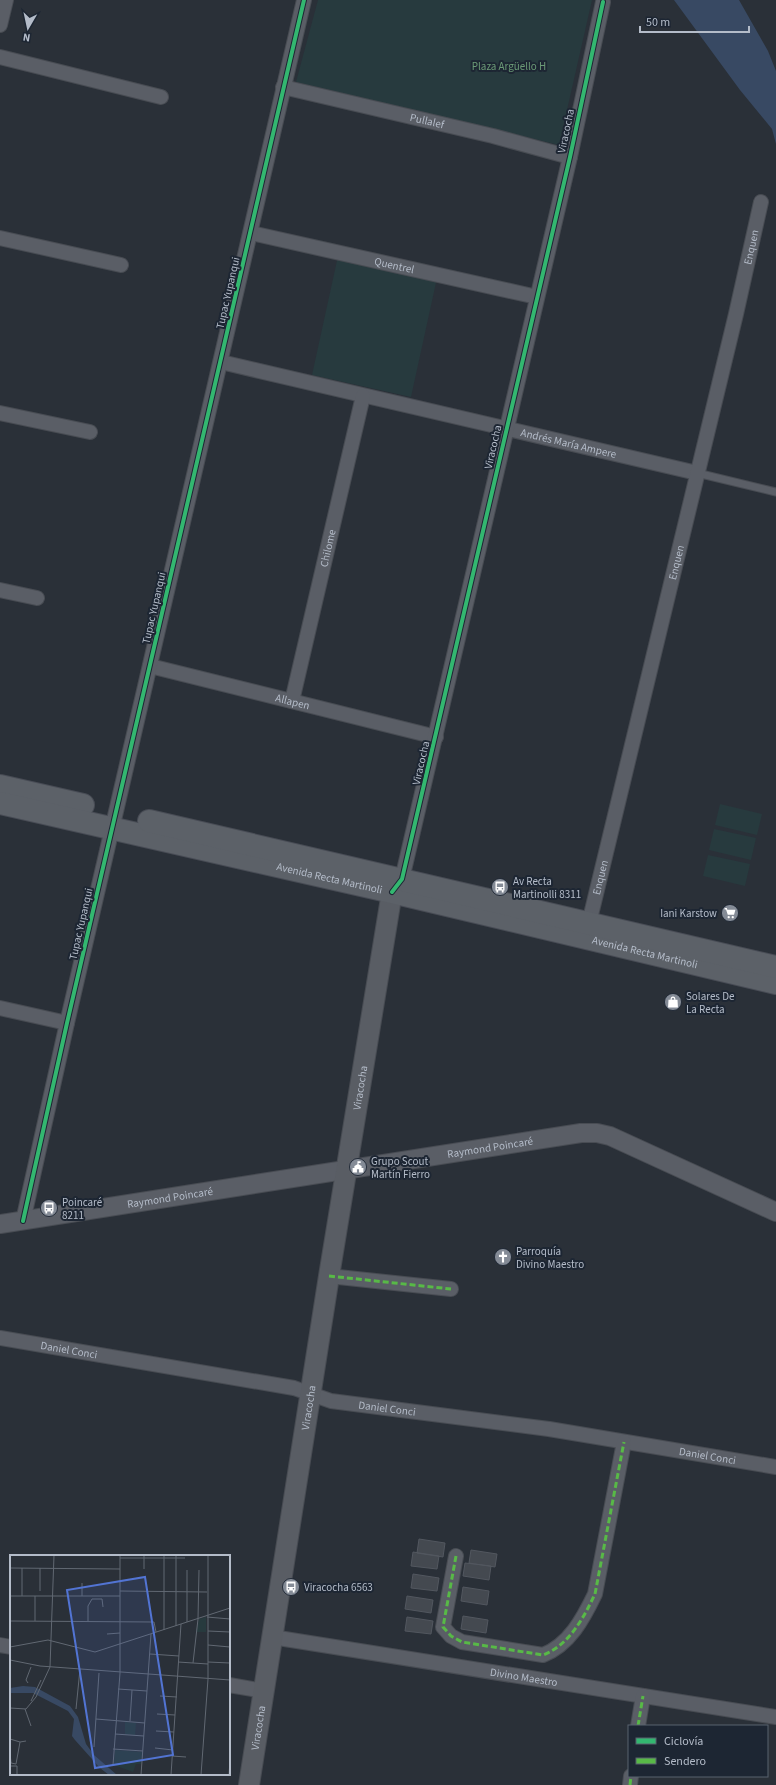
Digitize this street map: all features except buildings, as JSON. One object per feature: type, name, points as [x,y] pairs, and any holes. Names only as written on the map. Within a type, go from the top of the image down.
[{"type":"main road","name":"Avenida Recta Martinoli","points":[[0,786],[114,820],[397,885],[776,983]]},
{"type":"main road","name":"Avenida Recta Martinoli","points":[[0,803],[114,820]]},
{"type":"main road","name":"Avenida Recta Martinoli","points":[[397,885],[589,923],[776,967]]},
{"type":"main road","name":"Viracocha","points":[[249,1785],[346,1171],[397,885]]},
{"type":"street","points":[[0,25],[6,0]]},
{"type":"street","name":"Tupac Yupanqui","points":[[23,1221],[67,1023],[304,0]]},
{"type":"street","name":"Viracocha","points":[[397,885],[436,737],[506,428],[570,158],[603,2]]},
{"type":"street","points":[[0,57],[161,97]]},
{"type":"street","name":"Pullalef","points":[[283,87],[485,135],[570,158]]},
{"type":"street","name":"Enquen","points":[[589,923],[736,314],[761,202]]},
{"type":"street","name":"Quentrel","points":[[251,232],[537,297]]},
{"type":"street","points":[[0,238],[121,265]]},
{"type":"street","name":"Andrés María Ampere","points":[[221,362],[697,473]]},
{"type":"street","name":"Chilome","points":[[292,701],[363,396]]},
{"type":"street","points":[[0,413],[90,432]]},
{"type":"street","points":[[0,590],[37,598]]},
{"type":"street","name":"Allapen","points":[[150,666],[436,737]]},
{"type":"street","points":[[0,1008],[67,1023]]},
{"type":"street","name":"Raymond Poincaré","points":[[0,1224],[581,1133],[597,1133],[625,1143],[776,1212]]},
{"type":"street","points":[[329,1276],[451,1289]]},
{"type":"street","name":"Daniel Conci","points":[[0,1338],[294,1388],[311,1392],[331,1401],[549,1429],[776,1467]]},
{"type":"street","points":[[456,1556],[443,1627],[451,1636],[462,1642],[542,1655],[551,1652],[571,1635],[584,1617],[595,1594],[624,1442]]},
{"type":"street","name":"Divino Maestro","points":[[272,1637],[776,1717]]},
{"type":"street","points":[[0,1645],[10,1647]]},
{"type":"street","points":[[230,1685],[264,1691]]},
{"type":"street","points":[[638,1725],[643,1696]]},
{"type":"lane","name":"Andrés María Ampere","points":[[697,473],[776,492]]},
{"type":"green space","name":"Plaza Argüello H","points":[[318,0],[592,0],[559,145],[296,82]]},
{"type":"green space","points":[[338,256],[437,278],[411,397],[312,375]]},
{"type":"green space","points":[[720,804],[762,814],[757,835],[715,825]]},
{"type":"green space","points":[[714,829],[756,838],[751,860],[709,850]]},
{"type":"green space","points":[[708,855],[750,864],[745,886],[703,876]]},
{"type":"water","points":[[674,0],[739,0],[768,51],[776,71],[776,144],[772,129],[740,90]]},
{"type":"marked path","points":[[329,1276],[451,1289]]},
{"type":"marked path","points":[[456,1556],[443,1627],[451,1636],[462,1642],[543,1655],[552,1651],[568,1638],[580,1622],[595,1594],[624,1442]]},
{"type":"marked path","points":[[638,1725],[643,1696]]},
{"type":"marked path","points":[[630,1785],[631,1777]]},
{"type":"cycle path","points":[[23,1221],[67,1023],[304,0]]},
{"type":"cycle path","points":[[392,892],[402,879],[570,157],[603,2]]},
{"type":"place","name":"Av Recta Martinolli 8311","points":[[500,887]]},
{"type":"place","name":"Iani Karstow","points":[[730,913]]},
{"type":"place","name":"Solares De La Recta","points":[[673,1002]]},
{"type":"place","name":"Grupo Scout Martín Fierro","points":[[358,1167]]},
{"type":"place","name":"Poincaré 8211","points":[[49,1208]]},
{"type":"place","name":"Parroquía Divino Maestro","points":[[503,1257]]},
{"type":"place","name":"Viracocha 6563","points":[[291,1587]]}]
